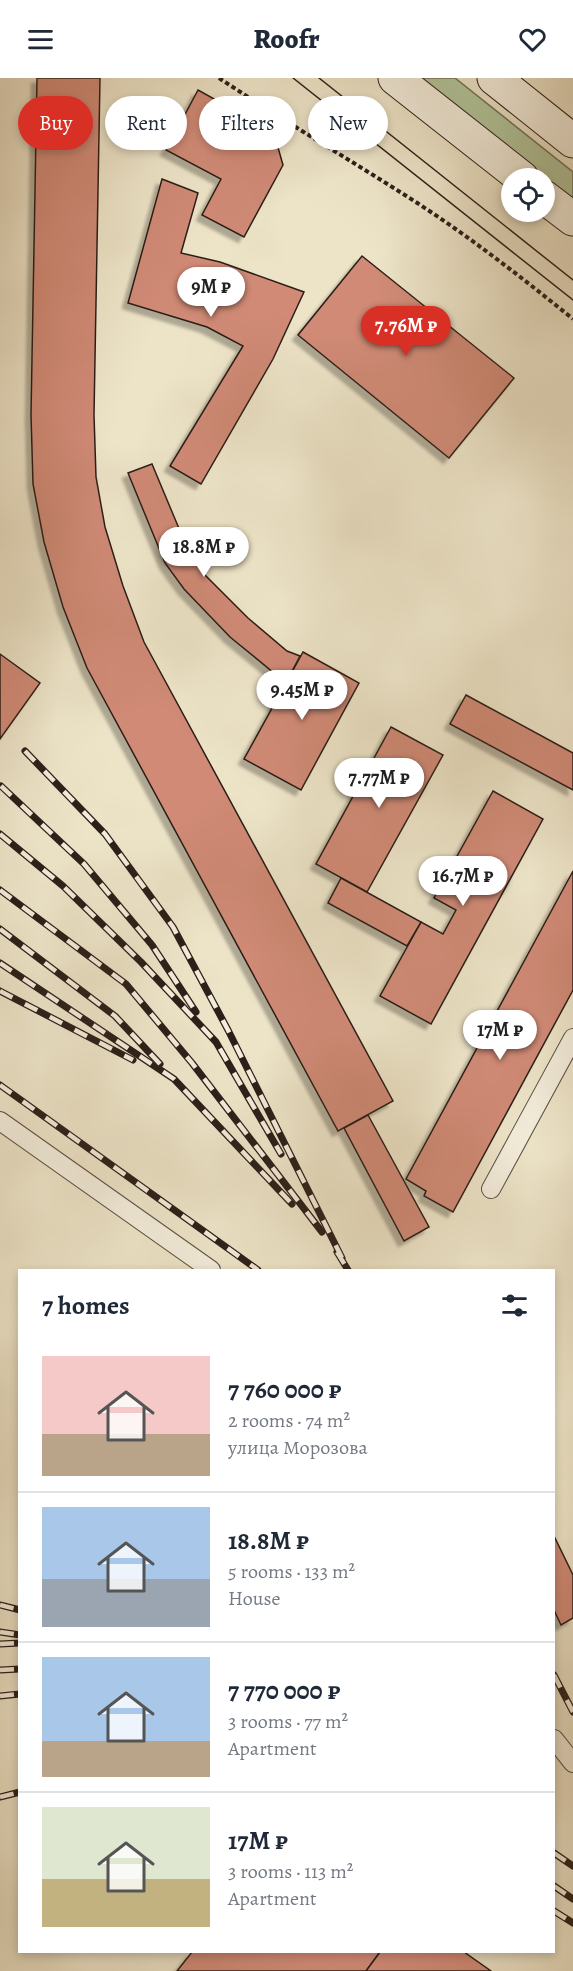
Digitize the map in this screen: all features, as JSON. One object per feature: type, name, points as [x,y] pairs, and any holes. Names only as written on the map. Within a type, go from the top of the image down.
[{"type":"main road","points":[[395,78],[509,168]]},
{"type":"main road","points":[[494,78],[573,141]]},
{"type":"main road","points":[[555,205],[573,219]]},
{"type":"lane","points":[[491,1189],[573,1038]]},
{"type":"lane","points":[[0,1120],[211,1269]]},
{"type":"lane","points":[[555,1740],[573,1763]]},
{"type":"path","points":[[219,78],[331,152],[409,198],[509,268],[573,320]]},
{"type":"green space","points":[[410,78],[455,78],[573,172],[573,207],[555,192],[555,168],[524,168]]},
{"type":"building","points":[[37,78],[100,78],[94,415],[96,477],[105,527],[123,586],[144,642],[393,1101],[338,1131],[87,668],[63,607],[44,542],[33,484],[31,415],[36,150],[93,150],[93,96],[37,96]]},
{"type":"building","points":[[198,90],[209,96],[199,96],[199,150],[279,150],[283,165],[244,237],[202,215],[221,179],[166,150],[187,150],[187,111]]},
{"type":"building","points":[[162,179],[198,193],[181,253],[220,262],[304,292],[273,359],[201,484],[170,466],[243,346],[207,327],[128,303]]},
{"type":"building","points":[[362,256],[514,378],[449,458],[298,335]]},
{"type":"building","points":[[152,464],[188,550],[203,573],[248,618],[287,651],[300,656],[288,679],[274,673],[230,637],[184,589],[165,563],[128,473]]},
{"type":"building","points":[[303,652],[359,683],[301,790],[244,759]]},
{"type":"building","points":[[0,654],[40,683],[0,739]]},
{"type":"building","points":[[466,695],[573,753],[573,790],[450,724]]},
{"type":"building","points":[[391,727],[443,755],[367,892],[316,864]]},
{"type":"building","points":[[493,791],[543,819],[431,1024],[380,996],[421,922],[443,934],[456,910],[434,898]]},
{"type":"building","points":[[573,871],[573,990],[453,1212],[424,1196],[426,1191],[406,1179]]},
{"type":"building","points":[[341,878],[421,922],[407,946],[328,903]]},
{"type":"building","points":[[368,1115],[429,1227],[404,1241],[344,1128]]},
{"type":"building","points":[[555,1538],[573,1575],[573,1618],[561,1625],[555,1612]]},
{"type":"building","points":[[191,1953],[379,1953],[366,1971],[177,1971]]},
{"type":"building","points":[[379,1953],[465,1953],[491,1971],[366,1971]]},
{"type":"tram line","points":[[293,78],[573,300]]},
{"type":"tram line","points":[[319,78],[573,280]]},
{"type":"railway","points":[[25,751],[105,834],[173,927],[228,1030],[342,1258]]},
{"type":"railway","points":[[1,786],[84,864],[152,945],[196,1012]]},
{"type":"railway","points":[[0,834],[63,886],[141,962],[216,1042],[281,1154]]},
{"type":"railway","points":[[0,890],[126,984],[192,1063],[322,1232]]},
{"type":"railway","points":[[0,929],[115,1016],[160,1064]]},
{"type":"railway","points":[[0,963],[174,1079],[292,1204]]},
{"type":"railway","points":[[0,991],[133,1060]]},
{"type":"railway","points":[[0,1085],[257,1269]]},
{"type":"railway","points":[[337,1252],[347,1269]]},
{"type":"railway","points":[[0,1605],[18,1610]]},
{"type":"railway","points":[[0,1632],[18,1635]]},
{"type":"railway","points":[[0,1644],[18,1643]]},
{"type":"railway","points":[[0,1670],[18,1669]]},
{"type":"railway","points":[[555,1677],[573,1712]]},
{"type":"railway","points":[[0,1696],[18,1694]]},
{"type":"railway","points":[[0,1797],[18,1792]]},
{"type":"railway","points":[[555,1854],[573,1866]]},
{"type":"railway","points":[[555,1887],[573,1899]]},
{"type":"railway","points":[[555,1912],[573,1923]]}]
